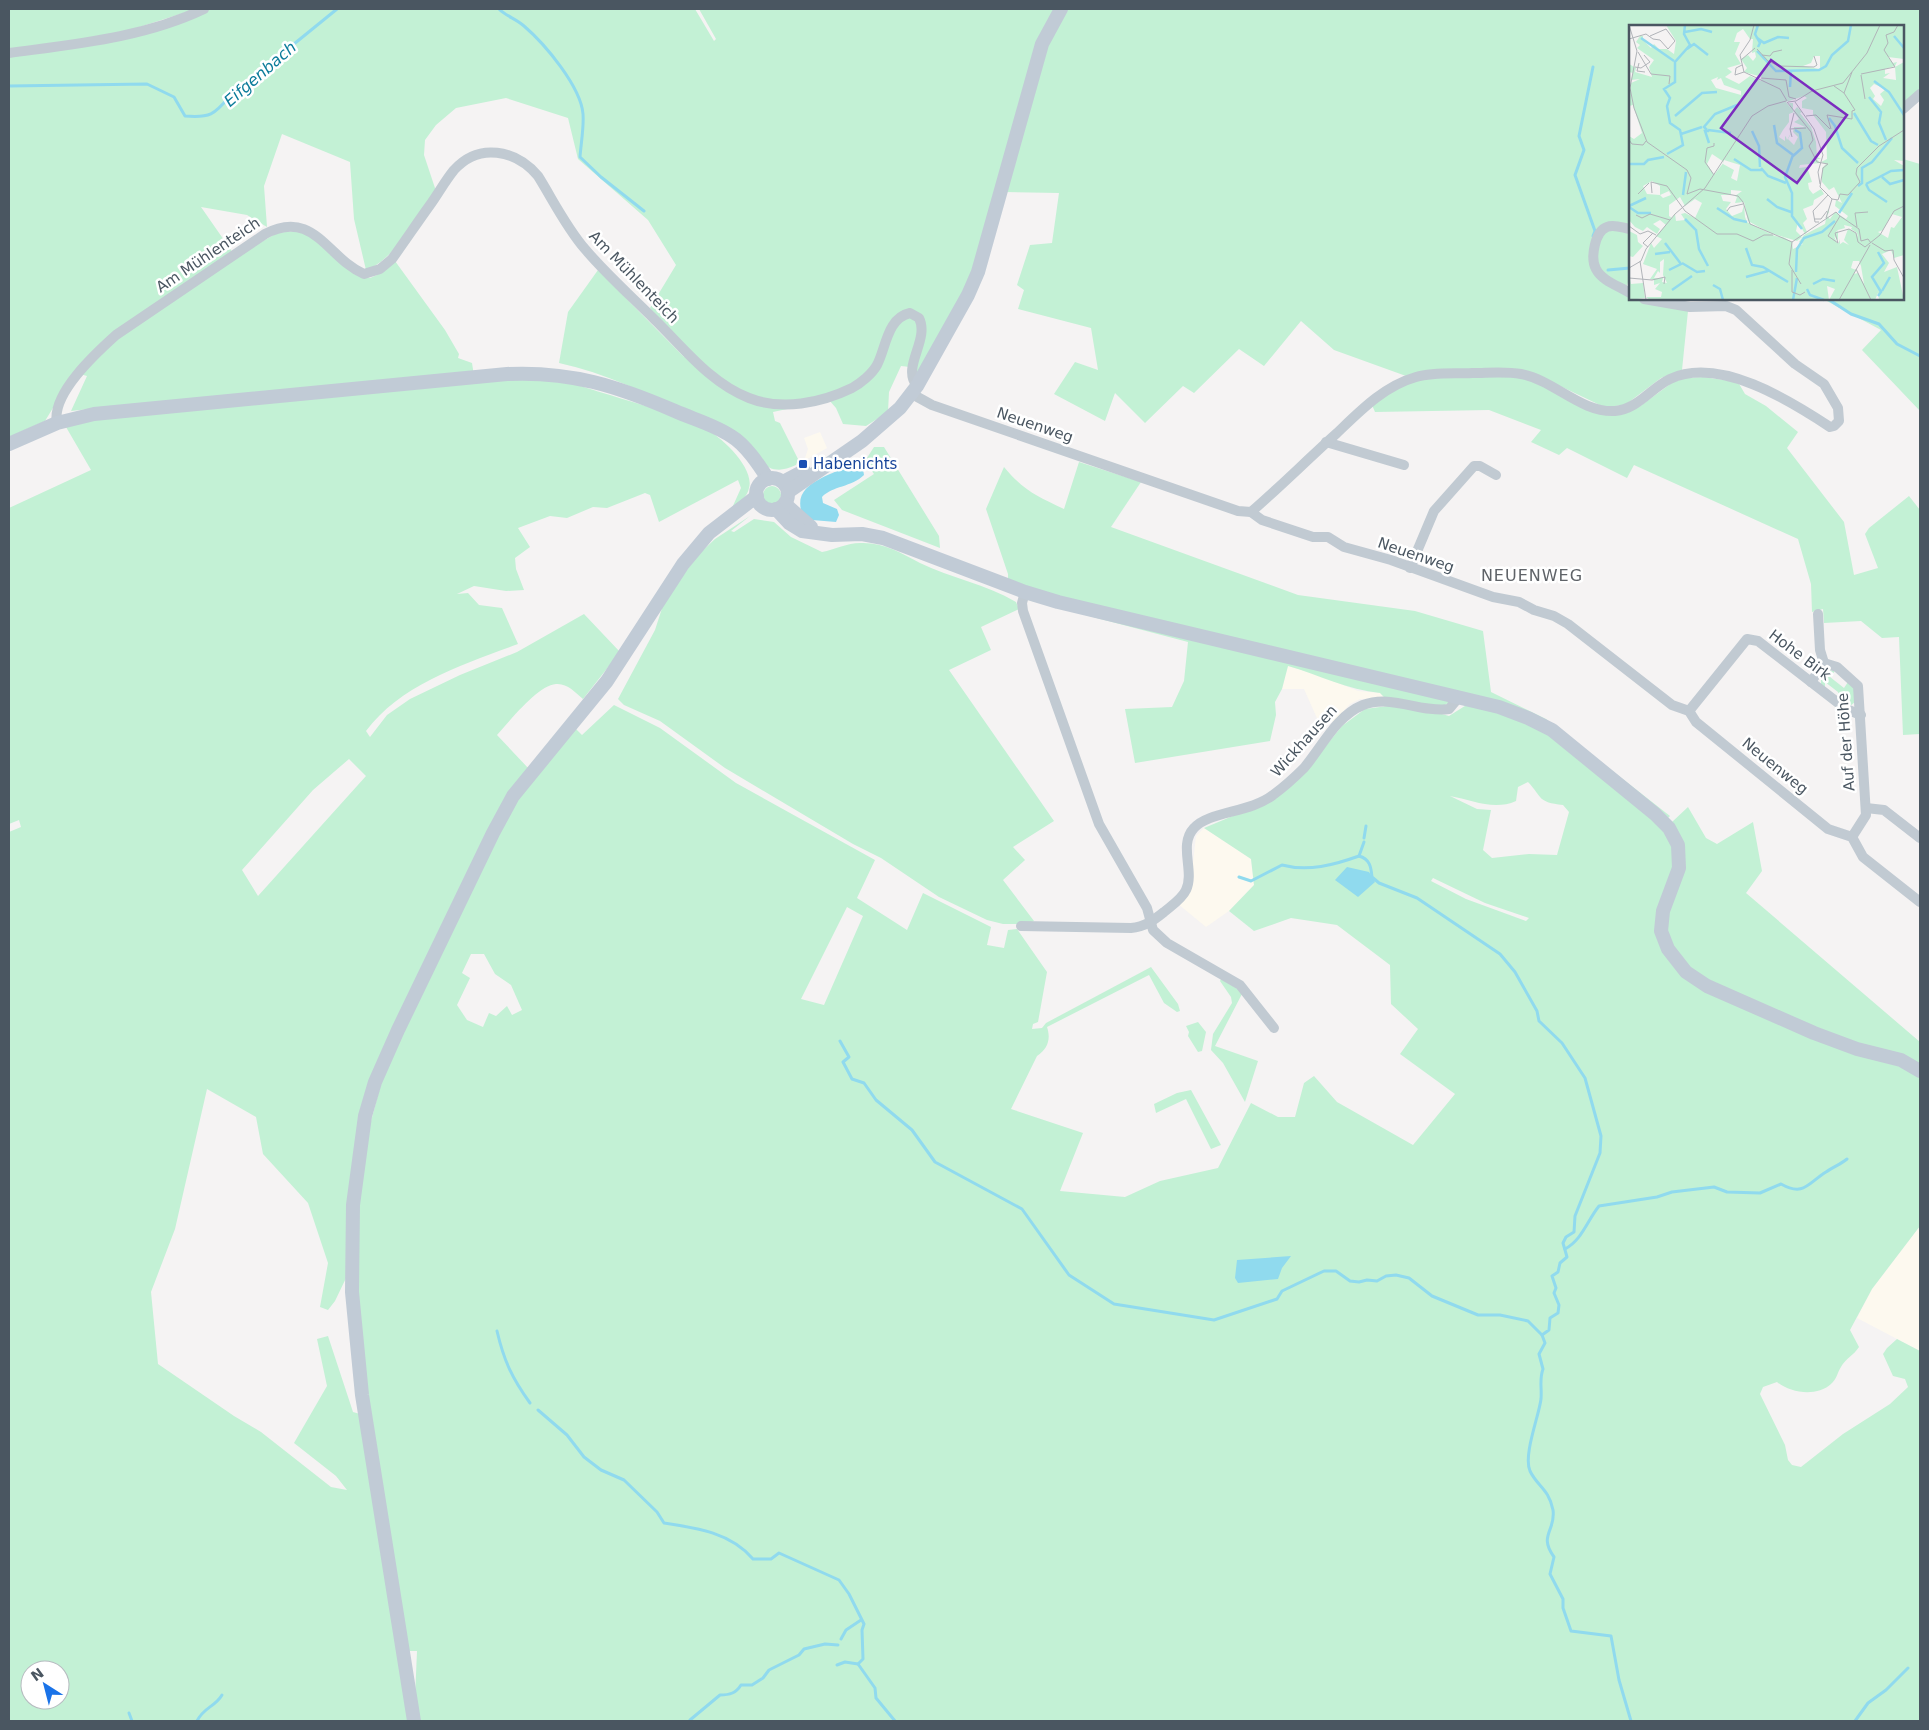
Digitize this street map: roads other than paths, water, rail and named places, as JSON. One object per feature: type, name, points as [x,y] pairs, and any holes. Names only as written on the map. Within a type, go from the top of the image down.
[{"type":"main road","points":[[9,444],[57,423],[84,416],[507,374],[542,373],[582,378],[621,389],[721,432],[762,491],[769,509],[783,497],[856,446],[900,408],[915,390],[973,285],[1042,44],[1061,9]]},
{"type":"main road","points":[[414,1721],[363,1407],[352,1292],[353,1205],[365,1116],[375,1082],[398,1030],[508,805],[524,780],[607,681],[673,577],[700,545],[778,479],[795,528],[838,536],[862,534],[883,538],[1026,592],[1114,615],[1499,707],[1552,730],[1655,814],[1669,828],[1678,845],[1679,868],[1663,911],[1661,931],[1668,949],[1691,976],[1707,986],[1814,1033],[1856,1049],[1901,1060],[1920,1071]]},
{"type":"street","points":[[9,53],[112,39],[159,26],[204,9]]},
{"type":"street","points":[[1904,108],[1920,94]]},
{"type":"street","name":"Am Mühlenteich","points":[[57,423],[56,410],[62,398],[95,354],[116,335],[265,234],[283,228],[306,229],[323,240],[352,269],[364,274],[380,269],[392,259],[455,170],[470,157],[487,152],[514,156],[529,165],[538,176],[584,249],[694,361],[723,385],[750,399],[784,404],[810,403],[830,397],[854,387],[870,374],[877,365],[896,322],[901,316],[910,313],[918,318],[922,328],[913,370],[915,390]]},
{"type":"street","points":[[1629,229],[1610,226],[1604,228],[1598,236],[1594,265],[1603,278],[1629,292]]},
{"type":"street","points":[[1251,512],[1364,408],[1391,388],[1414,378],[1429,375],[1502,373],[1525,375],[1604,410],[1618,410],[1631,406],[1672,378],[1705,372],[1730,377],[1762,389],[1830,427],[1839,421],[1838,408],[1824,384],[1795,364],[1736,310],[1726,306],[1690,307],[1650,300]]},
{"type":"street","name":"Neuenweg","points":[[915,390],[932,405],[1238,511],[1251,512],[1262,520],[1313,537],[1328,538],[1344,547],[1391,560],[1493,597],[1519,602],[1529,608],[1563,621],[1672,705],[1689,711],[1696,722],[1828,829],[1852,837]]},
{"type":"street","points":[[1326,442],[1404,466]]},
{"type":"street","points":[[1410,568],[1434,510],[1467,472],[1474,466],[1480,466],[1496,474]]},
{"type":"street","points":[[1026,592],[1022,603],[1023,611],[1096,818],[1147,908],[1153,930],[1161,939],[1240,985],[1274,1028]]},
{"type":"street","points":[[1811,682],[1824,663],[1820,650],[1818,614]]},
{"type":"street","name":"Hohe Birk","points":[[1689,711],[1747,639],[1758,641],[1846,709],[1861,715]]},
{"type":"street","name":"Auf der Höhe","points":[[1824,663],[1837,667],[1856,682],[1859,691],[1866,808],[1865,820],[1852,837]]},
{"type":"street","name":"Wickhausen","points":[[1021,926],[1140,928],[1171,906],[1186,890],[1188,878],[1187,842],[1193,829],[1207,817],[1221,816],[1269,799],[1288,784],[1304,767],[1345,716],[1362,706],[1380,702],[1449,709],[1459,697]]},
{"type":"street","name":"Auf der Höhe","points":[[1866,808],[1884,810],[1920,838]]},
{"type":"street","points":[[1852,837],[1863,857],[1920,902]]},
{"type":"water","points":[[852,463],[860,465],[864,475],[854,482],[826,493],[822,497],[823,503],[837,509],[839,515],[836,522],[812,520],[802,513],[800,502],[802,494],[808,487],[825,476]]},
{"type":"water","points":[[1347,867],[1369,872],[1375,882],[1358,897],[1335,880]]},
{"type":"water","points":[[1291,1256],[1282,1268],[1278,1279],[1238,1283],[1235,1278],[1237,1260]]},
{"type":"waterway","name":"Eifgenbach","points":[[9,86],[147,84],[174,97],[185,116],[206,116],[220,107],[230,96],[337,9]]},
{"type":"waterway","points":[[499,9],[518,21],[542,44],[561,67],[576,91],[583,114],[580,157],[601,177],[644,211]]},
{"type":"waterway","points":[[1593,67],[1579,136],[1584,150],[1575,175],[1595,231],[1593,236]]},
{"type":"waterway","points":[[1608,270],[1629,268]]},
{"type":"waterway","points":[[1830,300],[1851,314],[1879,324],[1897,344],[1920,356]]},
{"type":"waterway","points":[[1364,838],[1366,826]]},
{"type":"waterway","points":[[1359,856],[1364,842]]},
{"type":"waterway","points":[[1239,877],[1251,881],[1282,865],[1311,868],[1331,865],[1359,856],[1363,857],[1369,864],[1372,877],[1379,883],[1417,898],[1500,954],[1515,972],[1537,1011],[1539,1021],[1562,1043],[1585,1078],[1601,1136],[1600,1153],[1575,1216],[1574,1232],[1566,1237],[1563,1243],[1567,1257],[1560,1263],[1558,1272],[1552,1276],[1556,1288],[1554,1293],[1559,1305],[1558,1313],[1550,1318],[1549,1330],[1542,1335]]},
{"type":"waterway","points":[[840,1041],[849,1057],[843,1062],[852,1079],[864,1083],[876,1100],[912,1130],[935,1162],[1022,1209],[1069,1275],[1114,1304],[1214,1320],[1277,1299],[1282,1291],[1324,1271],[1336,1271],[1350,1281],[1359,1282],[1367,1280],[1377,1281],[1386,1276],[1396,1275],[1409,1278],[1432,1296],[1478,1315],[1500,1315],[1528,1321],[1542,1335],[1545,1343],[1539,1354],[1543,1369],[1541,1399],[1528,1455],[1528,1464],[1533,1476],[1549,1497],[1553,1510],[1552,1523],[1547,1538],[1549,1550],[1554,1557],[1550,1574],[1563,1599],[1563,1608],[1571,1631],[1611,1636],[1619,1680],[1631,1721]]},
{"type":"waterway","points":[[1565,1249],[1576,1241],[1599,1206],[1657,1197],[1672,1192],[1714,1187],[1727,1192],[1760,1193],[1781,1184],[1789,1188],[1801,1189],[1847,1159]]},
{"type":"waterway","points":[[497,1331],[509,1369],[530,1403]]},
{"type":"waterway","points":[[538,1410],[567,1435],[584,1457],[601,1470],[624,1480],[657,1512],[664,1523],[713,1533],[735,1543],[753,1559],[771,1559],[779,1553],[839,1580],[849,1594],[864,1624],[862,1630],[863,1659],[858,1664],[875,1688],[876,1698],[895,1721]]},
{"type":"waterway","points":[[841,1639],[846,1630],[861,1620]]},
{"type":"waterway","points":[[690,1720],[720,1695],[732,1693],[741,1685],[752,1685],[763,1678],[769,1670],[799,1655],[804,1649],[825,1644],[838,1645]]},
{"type":"waterway","points":[[837,1665],[845,1662],[858,1664]]},
{"type":"waterway","points":[[1855,1721],[1868,1703],[1886,1690],[1908,1668]]},
{"type":"waterway","points":[[197,1721],[222,1695]]},
{"type":"waterway","points":[[129,1713],[132,1721]]},
{"type":"place","name":"Habenichts","points":[[803,464]]},
{"type":"district","name":"NEUENWEG","points":[[1532,575]]}]
